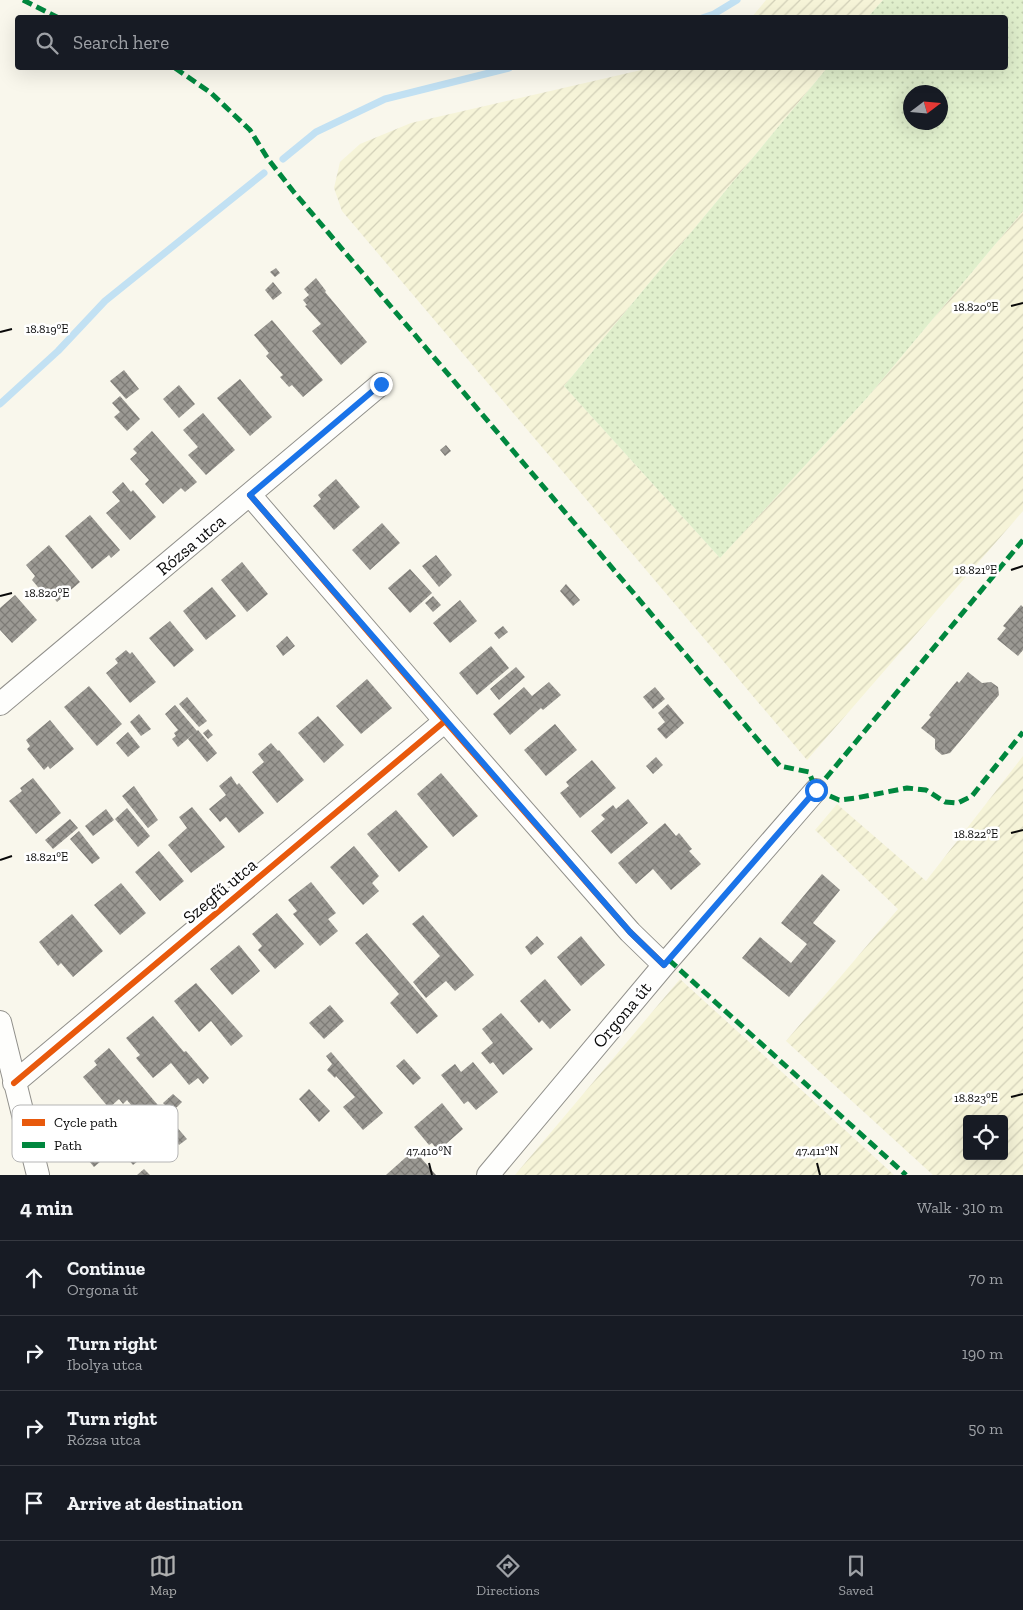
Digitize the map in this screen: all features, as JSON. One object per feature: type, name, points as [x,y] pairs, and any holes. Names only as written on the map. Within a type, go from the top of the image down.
[{"type":"street","name":"Rózsa utca","points":[[0,704],[381,384]]},
{"type":"street","points":[[250,495],[630,932],[664,965]]},
{"type":"street","name":"Szegfű utca","points":[[14,1083],[445,721]]},
{"type":"street","name":"Orgona út","points":[[488,1175],[664,965],[816,790]]},
{"type":"street","points":[[0,1022],[20,1105]]},
{"type":"street","points":[[35,1162],[38,1175]]},
{"type":"shaded area","points":[[766,0],[883,0],[870,15],[754,15]]},
{"type":"shaded area","points":[[641,70],[825,70],[564,386],[720,558],[866,399],[1023,211],[1023,511],[807,760],[342,211],[334,188],[340,162],[360,144],[411,123]]},
{"type":"shaded area","points":[[1023,756],[1023,1175],[933,1175],[786,1041],[898,909],[815,830],[837,804],[926,881]]},
{"type":"shaded area","points":[[680,979],[770,1061],[894,1175],[515,1175]]},
{"type":"green space","points":[[883,0],[1023,0],[1023,211],[866,399],[720,558],[564,386],[825,70],[1008,70],[1008,15],[870,15]]},
{"type":"building","points":[[276,268],[280,273],[275,277],[270,272]]},
{"type":"building","points":[[316,278],[325,292],[367,342],[341,365],[312,331],[321,324],[305,306],[307,305],[303,300],[309,295],[304,289]]},
{"type":"building","points":[[273,282],[282,293],[273,300],[265,290]]},
{"type":"building","points":[[272,320],[323,380],[303,397],[292,385],[289,387],[280,377],[283,375],[266,356],[269,353],[254,335]]},
{"type":"building","points":[[124,370],[139,389],[126,399],[110,381]]},
{"type":"building","points":[[240,379],[272,417],[250,436],[217,398]]},
{"type":"building","points":[[179,385],[195,404],[179,418],[163,399]]},
{"type":"building","points":[[120,396],[140,419],[127,431],[114,417],[120,412],[112,403]]},
{"type":"building","points":[[203,413],[235,450],[206,475],[188,455],[198,447],[183,430]]},
{"type":"building","points":[[152,431],[197,482],[185,492],[181,488],[163,504],[145,484],[149,480],[130,459],[137,453],[133,449]]},
{"type":"building","points":[[446,445],[451,451],[445,456],[440,450]]},
{"type":"building","points":[[336,479],[360,507],[334,530],[313,506],[321,499],[318,495]]},
{"type":"building","points":[[123,482],[131,492],[133,490],[156,517],[130,540],[106,513],[120,501],[112,492]]},
{"type":"building","points":[[90,515],[120,550],[111,558],[109,555],[92,569],[65,536]]},
{"type":"building","points":[[382,523],[400,543],[370,570],[352,550]]},
{"type":"building","points":[[49,545],[80,582],[57,602],[47,590],[43,593],[32,580],[35,576],[26,565]]},
{"type":"building","points":[[436,555],[452,575],[439,587],[422,566]]},
{"type":"building","points":[[242,562],[268,594],[247,612],[221,580]]},
{"type":"building","points":[[410,569],[432,593],[410,613],[388,588]]},
{"type":"building","points":[[566,584],[580,600],[573,606],[560,591]]},
{"type":"building","points":[[212,587],[236,616],[206,640],[183,611]]},
{"type":"building","points":[[15,595],[37,620],[12,643],[0,630],[0,608]]},
{"type":"building","points":[[433,596],[441,605],[433,612],[425,603]]},
{"type":"building","points":[[460,600],[477,621],[450,643],[433,623]]},
{"type":"building","points":[[1021,605],[1023,607],[1023,650],[1018,656],[997,639],[1006,628],[1003,626]]},
{"type":"building","points":[[170,621],[194,650],[174,667],[149,638]]},
{"type":"building","points":[[503,626],[508,632],[499,639],[494,633]]},
{"type":"building","points":[[287,636],[295,646],[283,656],[276,646]]},
{"type":"building","points":[[491,646],[509,668],[477,695],[459,673]]},
{"type":"building","points":[[126,650],[130,654],[132,652],[156,682],[130,703],[106,673],[118,663],[115,659]]},
{"type":"building","points":[[516,667],[525,677],[499,700],[490,689]]},
{"type":"building","points":[[968,672],[982,683],[991,682],[998,687],[999,695],[950,753],[942,755],[935,749],[935,739],[921,728],[931,717],[929,715],[957,681],[959,683]]},
{"type":"building","points":[[367,679],[392,708],[361,734],[336,706]]},
{"type":"building","points":[[549,682],[561,695],[543,710],[541,708],[510,735],[493,714],[524,687],[532,696]]},
{"type":"building","points":[[89,686],[122,724],[97,746],[64,707]]},
{"type":"building","points":[[655,687],[665,699],[653,709],[643,697]]},
{"type":"building","points":[[187,697],[207,721],[199,727],[179,704]]},
{"type":"building","points":[[668,704],[684,723],[666,739],[657,729],[665,722],[658,713]]},
{"type":"building","points":[[175,705],[197,731],[178,747],[172,739],[176,736],[174,733],[178,730],[165,714]]},
{"type":"building","points":[[139,714],[151,729],[141,736],[130,722]]},
{"type":"building","points":[[318,716],[344,745],[324,763],[298,733]]},
{"type":"building","points":[[50,720],[74,749],[50,769],[48,766],[44,770],[27,749],[30,746],[26,740]]},
{"type":"building","points":[[555,724],[577,750],[546,776],[524,750]]},
{"type":"building","points":[[208,729],[213,735],[208,739],[203,733]]},
{"type":"building","points":[[198,730],[217,753],[207,762],[188,739]]},
{"type":"building","points":[[128,732],[140,747],[128,757],[116,743]]},
{"type":"building","points":[[271,743],[304,780],[277,803],[252,772],[264,762],[258,754]]},
{"type":"building","points":[[656,757],[663,765],[653,774],[646,766]]},
{"type":"building","points":[[592,760],[616,788],[580,818],[560,793],[569,786],[566,782]]},
{"type":"building","points":[[441,773],[478,816],[453,837],[417,794]]},
{"type":"building","points":[[231,776],[237,785],[239,783],[264,813],[239,833],[226,817],[220,822],[209,809],[226,795],[219,786]]},
{"type":"building","points":[[33,778],[61,813],[36,834],[9,801],[22,791],[20,788]]},
{"type":"building","points":[[134,786],[158,820],[148,828],[122,796]]},
{"type":"building","points":[[628,799],[648,823],[611,854],[591,831],[605,819],[601,815],[613,805],[616,809]]},
{"type":"building","points":[[192,807],[225,847],[191,873],[168,845],[187,828],[179,817]]},
{"type":"building","points":[[127,808],[150,836],[138,847],[115,819]]},
{"type":"building","points":[[106,809],[114,820],[93,836],[85,826]]},
{"type":"building","points":[[396,810],[428,847],[399,872],[367,834]]},
{"type":"building","points":[[70,819],[78,828],[53,849],[45,840]]},
{"type":"building","points":[[665,823],[676,836],[679,833],[692,849],[689,851],[701,864],[671,890],[653,869],[636,884],[618,863]]},
{"type":"building","points":[[79,831],[100,858],[92,864],[70,839]]},
{"type":"building","points":[[354,846],[379,876],[372,883],[379,891],[363,905],[330,867]]},
{"type":"building","points":[[159,851],[184,881],[160,901],[135,872]]},
{"type":"building","points":[[822,874],[840,890],[813,923],[836,941],[789,997],[742,958],[760,937],[791,963],[807,944],[781,923]]},
{"type":"building","points":[[311,882],[336,913],[328,919],[338,931],[320,946],[293,914],[297,911],[288,900]]},
{"type":"building","points":[[121,883],[146,913],[120,935],[94,905]]},
{"type":"building","points":[[277,913],[304,944],[275,969],[258,950],[262,946],[252,934]]},
{"type":"building","points":[[72,914],[103,951],[73,977],[61,963],[58,966],[39,942]]},
{"type":"building","points":[[423,915],[474,975],[455,991],[446,981],[426,998],[413,982],[440,956],[412,924]]},
{"type":"building","points":[[367,933],[438,1016],[417,1034],[390,1003],[399,994],[355,943]]},
{"type":"building","points":[[537,936],[544,944],[531,955],[525,947]]},
{"type":"building","points":[[581,936],[605,965],[581,986],[557,957]]},
{"type":"building","points":[[239,945],[260,971],[232,995],[210,969]]},
{"type":"building","points":[[545,979],[571,1010],[550,1029],[542,1020],[539,1023],[520,1001]]},
{"type":"building","points":[[196,983],[243,1036],[231,1046],[211,1021],[199,1032],[174,1001]]},
{"type":"building","points":[[330,1005],[344,1021],[324,1039],[309,1023]]},
{"type":"building","points":[[501,1013],[533,1049],[503,1075],[493,1062],[490,1064],[481,1053],[493,1043],[482,1029]]},
{"type":"building","points":[[153,1016],[209,1078],[203,1084],[198,1078],[189,1085],[171,1063],[153,1078],[136,1058],[140,1055],[126,1038]]},
{"type":"building","points":[[109,1048],[158,1105],[131,1105],[127,1100],[123,1104],[119,1099],[112,1105],[106,1105],[83,1077],[97,1065],[94,1061]]},
{"type":"building","points":[[331,1052],[383,1113],[363,1130],[343,1107],[355,1097],[336,1076],[335,1078],[327,1070],[332,1064],[326,1056]]},
{"type":"building","points":[[404,1059],[421,1078],[413,1085],[396,1066]]},
{"type":"building","points":[[473,1062],[498,1092],[476,1110],[468,1101],[464,1104],[441,1075],[455,1064],[461,1072]]},
{"type":"building","points":[[309,1089],[330,1111],[319,1122],[299,1099]]},
{"type":"building","points":[[173,1094],[182,1102],[178,1106],[165,1105],[163,1103]]},
{"type":"building","points":[[442,1103],[463,1129],[438,1151],[432,1143],[429,1145],[414,1127]]},
{"type":"building","points":[[178,1128],[187,1139],[179,1145],[178,1144]]},
{"type":"building","points":[[414,1150],[436,1175],[386,1175]]},
{"type":"building","points":[[90,1162],[100,1162],[94,1167]]},
{"type":"building","points":[[144,1169],[150,1175],[137,1175]]},
{"type":"waterway","points":[[711,15],[737,0]]},
{"type":"waterway","points":[[283,159],[316,132],[385,99],[501,70]]},
{"type":"waterway","points":[[0,404],[58,351],[105,301],[264,173]]},
{"type":"marked path","points":[[23,0],[53,15]]},
{"type":"marked path","points":[[178,70],[211,93],[250,130],[268,159],[293,191],[780,766],[809,772],[816,790],[839,800],[907,788],[926,790],[945,802],[958,803],[972,796],[1023,732]]},
{"type":"marked path","points":[[816,790],[1023,540]]},
{"type":"marked path","points":[[669,960],[906,1175]]},
{"type":"cycle path","points":[[250,495],[630,932],[664,965]]},
{"type":"cycle path","points":[[14,1083],[445,721]]},
{"type":"route","points":[[381,384],[250,495],[630,932],[664,965],[816,790]]}]
